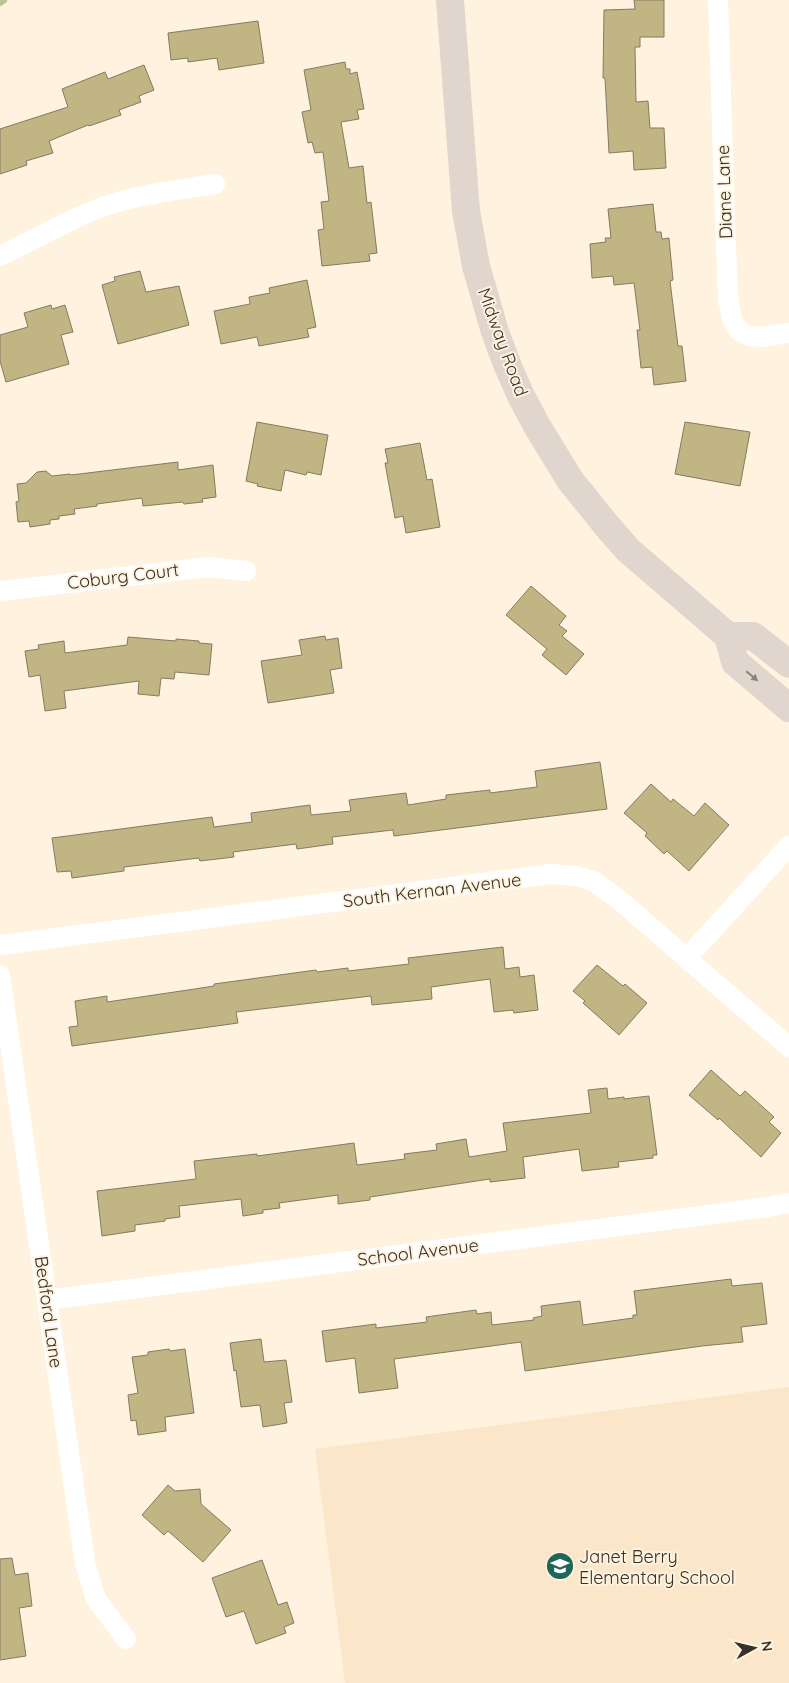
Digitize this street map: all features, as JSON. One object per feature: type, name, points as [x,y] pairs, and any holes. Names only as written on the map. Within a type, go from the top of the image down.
[{"type":"main road","name":"Midway Road","points":[[450,0],[466,211],[476,266],[495,332],[507,364],[521,396],[554,456],[595,512],[628,550],[728,636]]},
{"type":"main road","points":[[789,664],[753,636],[728,636],[735,662],[789,708]]},
{"type":"street","name":"Diane Lane","points":[[718,0],[728,298],[732,319],[738,330],[748,336],[761,337],[789,333]]},
{"type":"street","points":[[0,256],[83,214],[118,202],[151,194],[215,184]]},
{"type":"street","name":"Coburg Court","points":[[0,591],[209,567],[246,571]]},
{"type":"street","points":[[688,958],[789,846]]},
{"type":"street","name":"South Kernan Avenue","points":[[0,945],[551,874],[576,876],[594,881],[617,898],[789,1047]]},
{"type":"street","name":"Bedford Lane","points":[[0,975],[85,1563],[96,1599],[126,1639]]},
{"type":"street","name":"School Avenue","points":[[47,1300],[789,1203]]},
{"type":"shaded area","name":"Janet Berry Elementary School","points":[[789,1387],[789,1683],[345,1683],[315,1449]]},
{"type":"building","points":[[634,0],[664,0],[664,37],[640,37],[640,47],[635,47],[636,102],[648,101],[650,128],[664,128],[666,168],[634,170],[633,151],[609,153],[605,78],[603,78],[604,10],[635,9]]},
{"type":"building","points":[[258,21],[264,63],[219,70],[217,58],[188,62],[188,58],[171,60],[168,33]]},
{"type":"building","points":[[345,62],[346,69],[350,69],[350,74],[357,72],[364,109],[357,110],[359,119],[341,122],[349,168],[363,166],[367,203],[371,202],[377,253],[369,254],[370,261],[322,266],[318,230],[324,229],[321,202],[329,201],[323,152],[315,153],[312,142],[308,143],[302,112],[311,110],[304,70]]},
{"type":"building","points":[[144,65],[154,90],[139,96],[141,102],[119,110],[121,115],[88,125],[49,141],[53,153],[26,161],[27,165],[0,174],[0,129],[68,107],[62,89],[105,72],[108,79]]},
{"type":"building","points":[[653,204],[656,232],[661,232],[662,239],[669,238],[673,280],[670,281],[678,346],[682,346],[686,381],[654,385],[652,367],[641,368],[637,330],[640,330],[634,283],[614,285],[613,276],[592,278],[590,244],[606,242],[605,238],[611,238],[608,209]]},
{"type":"building","points":[[140,271],[146,292],[179,286],[189,325],[118,344],[102,285],[115,281],[114,277]]},
{"type":"building","points":[[307,280],[316,327],[307,329],[309,337],[259,346],[257,337],[221,344],[214,311],[250,304],[249,297],[270,293],[269,288]]},
{"type":"building","points":[[51,305],[52,309],[65,305],[73,332],[61,335],[69,364],[6,382],[0,361],[0,335],[28,327],[24,313]]},
{"type":"building","points":[[257,422],[328,435],[321,475],[307,472],[306,475],[285,470],[281,491],[257,486],[258,484],[246,481]]},
{"type":"building","points":[[685,422],[750,432],[740,486],[675,474]]},
{"type":"building","points":[[420,443],[427,480],[432,479],[440,527],[406,533],[403,516],[395,518],[385,463],[388,463],[385,449]]},
{"type":"building","points":[[178,462],[178,470],[213,465],[216,497],[202,499],[203,502],[143,506],[142,498],[74,509],[75,514],[59,516],[59,519],[50,520],[50,524],[30,527],[29,521],[18,522],[16,502],[19,501],[17,484],[26,483],[37,472],[46,471],[52,476],[71,475]]},
{"type":"building","points":[[531,586],[566,616],[559,625],[567,631],[562,636],[584,654],[566,675],[542,655],[547,649],[506,615]]},
{"type":"building","points":[[325,636],[326,640],[338,638],[342,668],[330,670],[334,693],[268,703],[261,661],[302,655],[299,640]]},
{"type":"building","points":[[128,637],[176,641],[176,639],[212,644],[209,675],[175,672],[174,679],[161,678],[159,696],[138,694],[139,681],[64,691],[66,708],[45,711],[40,675],[29,677],[25,651],[39,649],[38,645],[64,641],[65,653],[127,645]]},
{"type":"building","points":[[600,762],[607,809],[394,836],[393,830],[332,837],[333,844],[297,849],[296,844],[233,852],[234,857],[200,861],[199,858],[124,867],[124,871],[72,878],[71,871],[57,872],[52,838],[212,817],[214,827],[252,822],[251,813],[310,805],[311,815],[351,811],[349,800],[406,793],[408,805],[446,799],[446,795],[490,790],[490,793],[537,787],[535,771]]},
{"type":"building","points":[[651,784],[671,802],[673,799],[694,816],[705,803],[729,825],[689,871],[667,851],[664,854],[645,836],[647,833],[624,813]]},
{"type":"building","points":[[503,947],[505,969],[519,967],[520,977],[534,975],[538,1010],[514,1013],[513,1010],[494,1012],[490,979],[431,987],[432,999],[372,1005],[371,996],[236,1012],[238,1023],[72,1046],[69,1027],[78,1026],[75,1001],[107,996],[107,1002],[214,986],[214,984],[316,970],[317,972],[348,968],[348,971],[409,964],[408,958]]},
{"type":"building","points":[[597,965],[623,986],[625,984],[647,1003],[619,1035],[583,1003],[585,1001],[573,991]]},
{"type":"building","points":[[711,1070],[740,1096],[745,1091],[774,1117],[769,1122],[781,1133],[761,1157],[719,1118],[718,1120],[689,1095]]},
{"type":"building","points":[[607,1088],[608,1099],[649,1096],[657,1155],[653,1155],[653,1158],[618,1162],[619,1167],[582,1171],[579,1149],[523,1157],[525,1178],[490,1182],[490,1179],[370,1197],[370,1200],[338,1204],[338,1195],[279,1203],[280,1208],[263,1210],[263,1213],[243,1216],[241,1199],[179,1206],[180,1217],[135,1225],[135,1231],[102,1236],[97,1191],[196,1179],[194,1161],[257,1154],[257,1156],[354,1143],[357,1165],[405,1159],[404,1154],[437,1150],[436,1144],[466,1139],[469,1157],[507,1151],[503,1123],[591,1113],[588,1090]]},
{"type":"building","points":[[731,1279],[732,1286],[762,1283],[767,1324],[741,1327],[743,1342],[525,1371],[521,1342],[394,1359],[398,1388],[359,1393],[355,1358],[326,1362],[322,1331],[376,1324],[376,1328],[427,1322],[426,1317],[476,1310],[477,1314],[491,1312],[492,1325],[534,1320],[533,1318],[542,1316],[541,1306],[580,1301],[583,1325],[633,1318],[633,1315],[637,1315],[634,1291]]},
{"type":"building","points":[[261,1339],[264,1362],[286,1360],[292,1402],[284,1403],[287,1423],[263,1427],[260,1405],[241,1407],[230,1343]]},
{"type":"building","points":[[169,1349],[170,1351],[185,1349],[194,1413],[165,1417],[166,1431],[138,1435],[136,1420],[131,1421],[128,1395],[138,1393],[132,1357],[148,1355],[148,1352]]},
{"type":"building","points":[[168,1485],[175,1491],[200,1489],[201,1504],[231,1530],[203,1562],[168,1531],[164,1535],[142,1515]]},
{"type":"building","points":[[12,1558],[15,1575],[28,1573],[32,1606],[19,1608],[26,1656],[0,1660],[0,1559]]},
{"type":"building","points":[[262,1560],[278,1605],[287,1602],[294,1623],[284,1627],[286,1633],[256,1644],[244,1611],[226,1617],[212,1578]]},
{"type":"place","name":"Janet Berry Elementary School","points":[[560,1566]]}]
